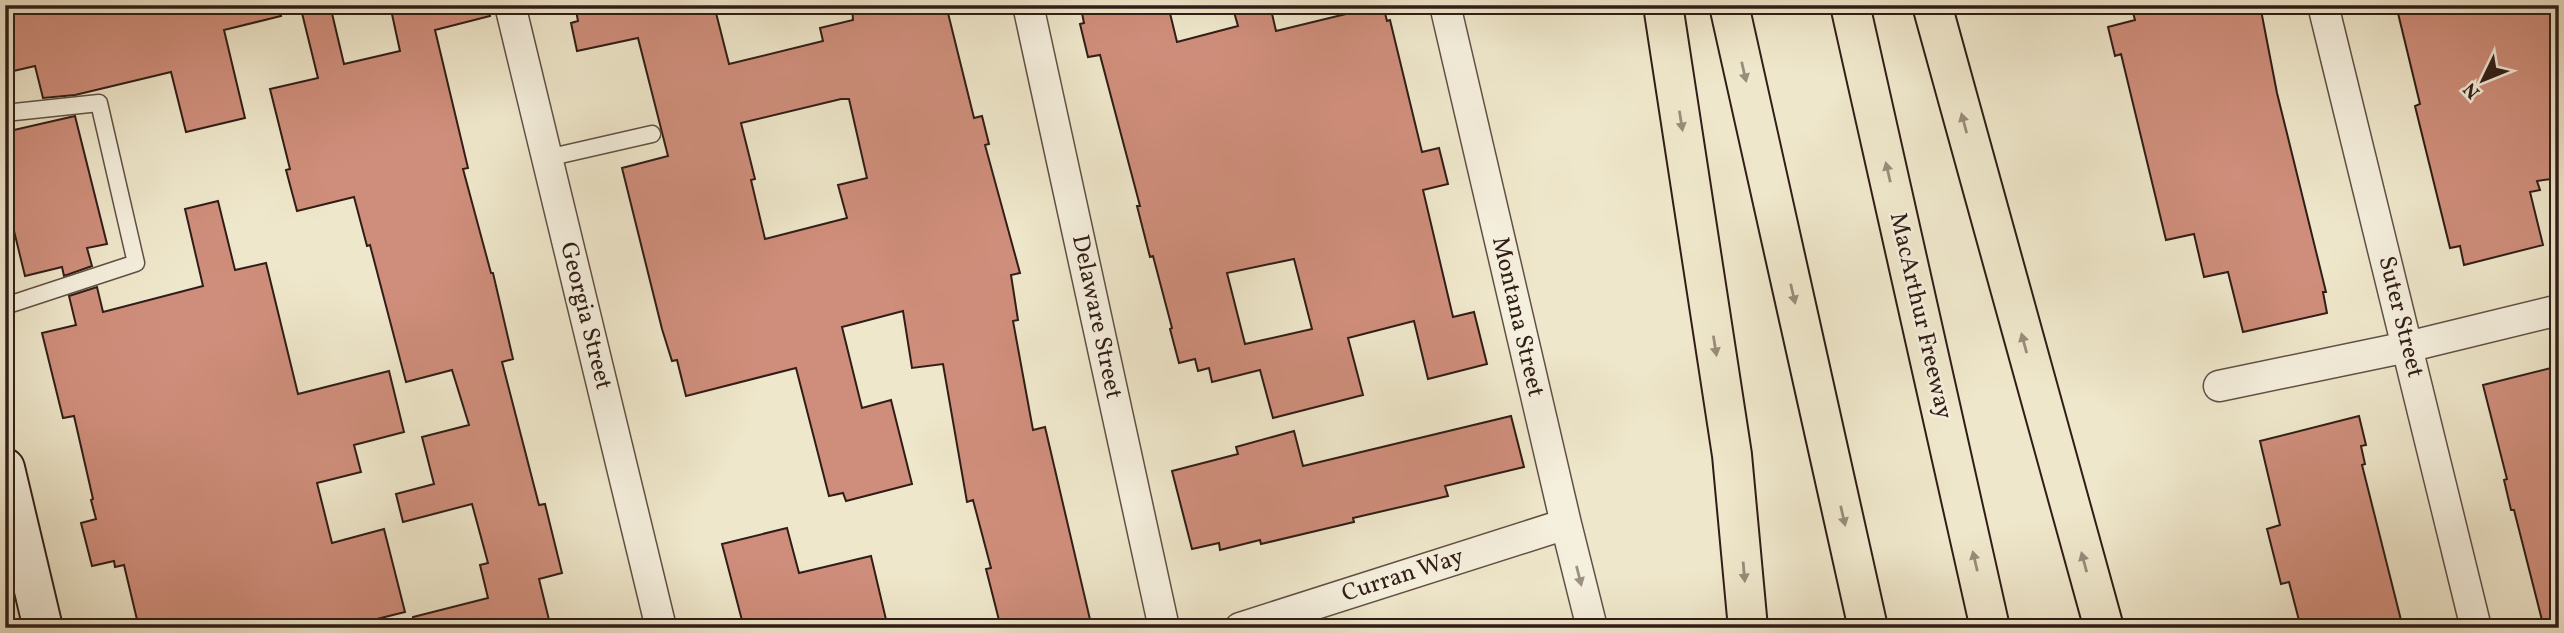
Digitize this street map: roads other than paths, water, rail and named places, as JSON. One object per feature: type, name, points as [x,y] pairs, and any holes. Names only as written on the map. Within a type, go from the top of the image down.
[{"type":"highway","points":[[1663,5],[1732,455],[1748,628]]},
{"type":"highway","points":[[1729,5],[1868,628]]},
{"type":"highway","name":"MacArthur Freeway","points":[[1850,5],[1990,628]]},
{"type":"highway","points":[[1932,5],[2104,628]]},
{"type":"main road","points":[[5,468],[43,628]]},
{"type":"street","name":"Georgia Street","points":[[510,5],[661,628]]},
{"type":"street","name":"Delaware Street","points":[[1028,5],[1164,628]]},
{"type":"street","name":"Montana Street","points":[[1445,5],[1592,628]]},
{"type":"street","name":"Suter Street","points":[[2323,5],[2476,628]]},
{"type":"street","points":[[2219,386],[2407,347],[2559,310]]},
{"type":"street","name":"Curran Way","points":[[1240,628],[1566,524]]},
{"type":"lane","points":[[5,113],[99,103],[136,263],[5,306]]},
{"type":"lane","points":[[547,158],[652,134]]}]
